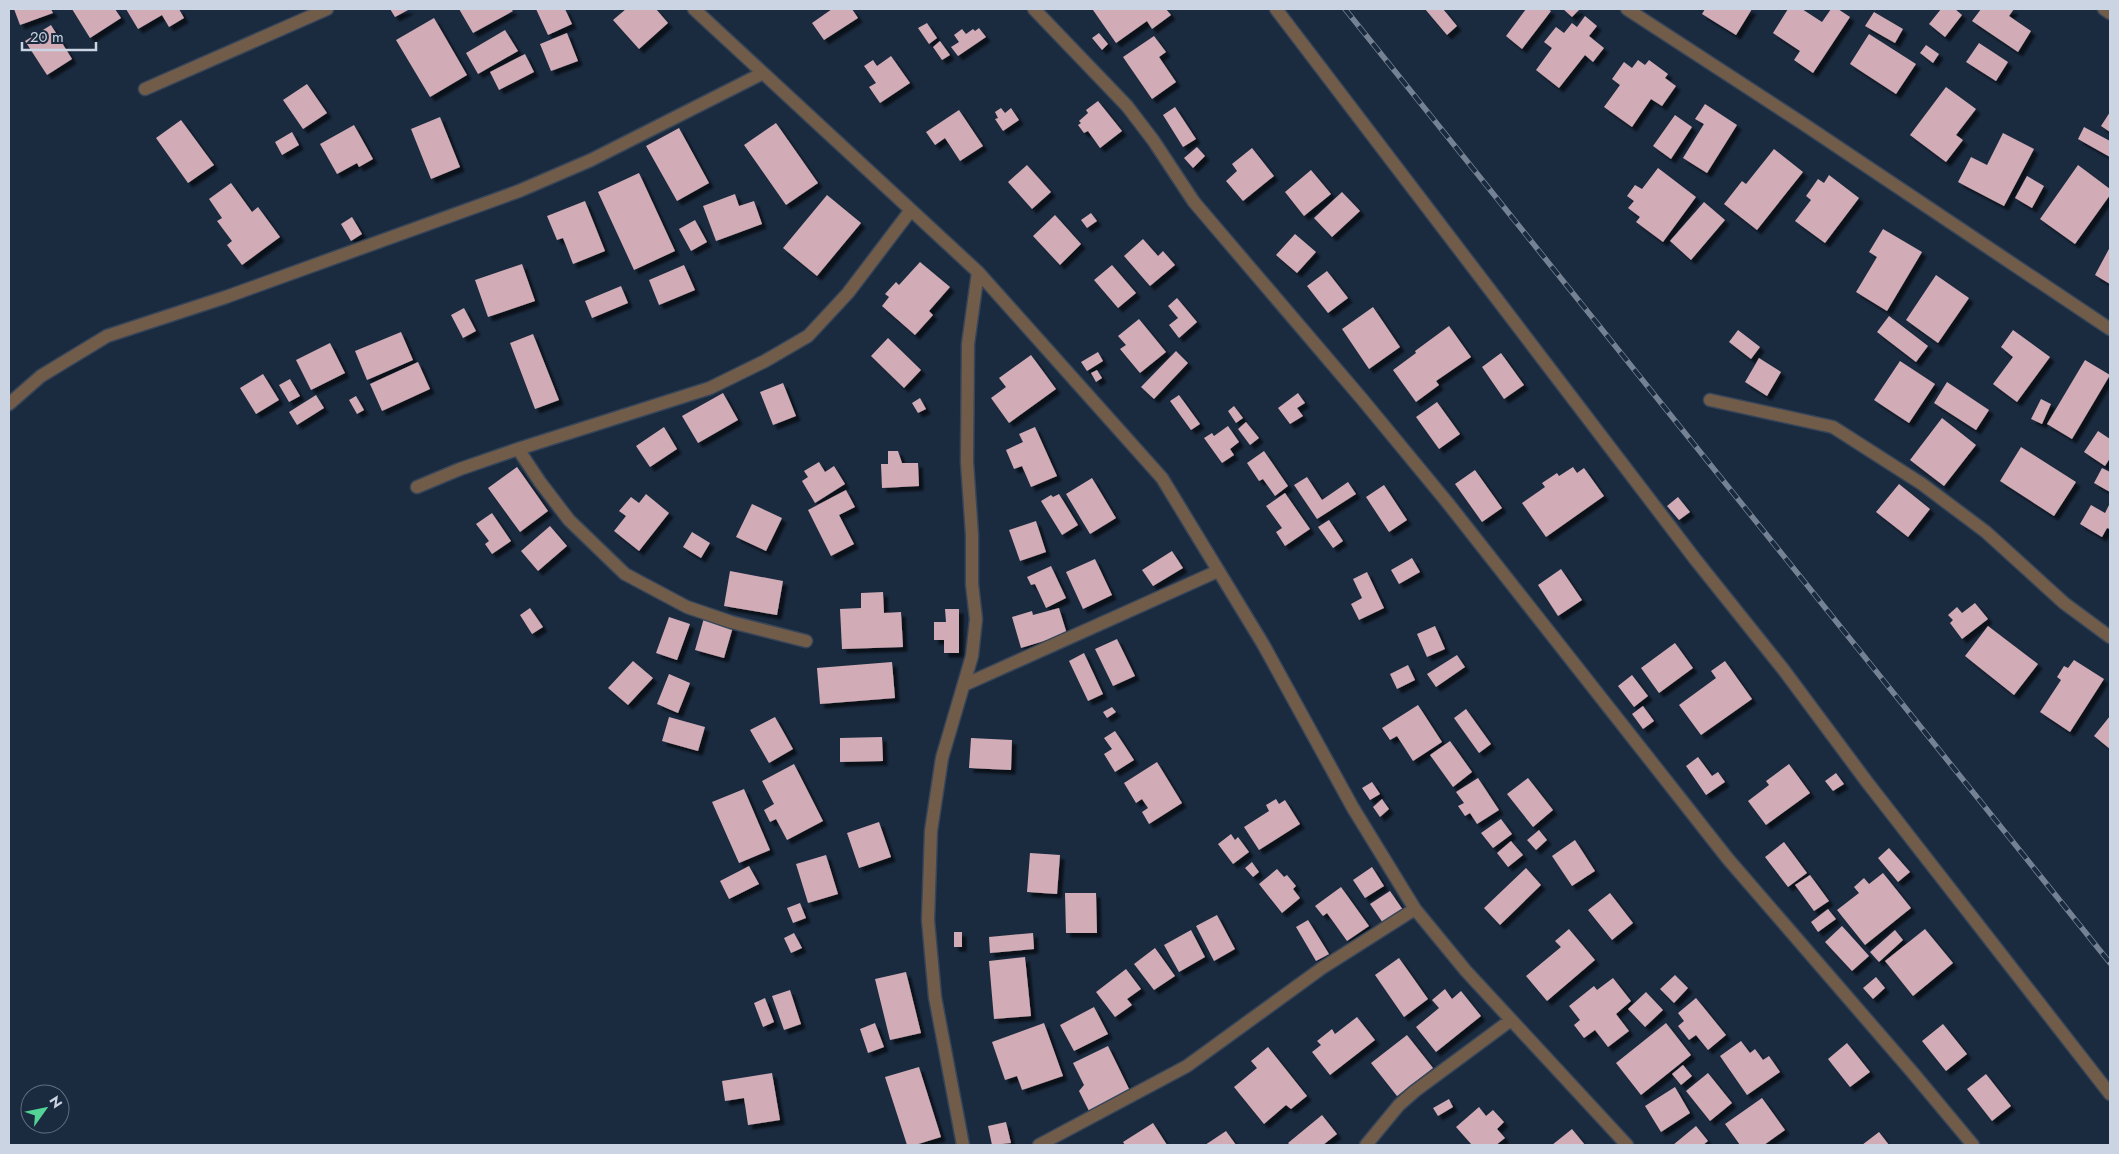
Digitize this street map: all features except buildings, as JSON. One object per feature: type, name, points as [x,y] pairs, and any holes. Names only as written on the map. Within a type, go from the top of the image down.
[{"type":"street","points":[[145,89],[327,9]]},
{"type":"street","points":[[694,9],[978,272],[1162,478],[1262,644],[1353,808],[1415,909],[1466,972],[1627,1145]]},
{"type":"street","points":[[1034,9],[1127,106],[1153,140],[1194,202],[1356,391],[1447,502],[1728,859],[1973,1145]]},
{"type":"street","points":[[1276,9],[1689,552],[1783,669],[1867,782],[2110,1094]]},
{"type":"street","points":[[1627,9],[1802,123],[2110,329]]},
{"type":"street","points":[[2104,9],[2110,13]]},
{"type":"street","points":[[9,404],[41,376],[107,336],[226,297],[519,191],[591,160],[764,73]]},
{"type":"street","points":[[417,487],[460,469],[518,449],[710,388],[765,361],[808,336],[848,293],[911,210]]},
{"type":"street","points":[[963,1145],[935,997],[928,920],[931,831],[942,758],[972,656],[976,619],[972,584],[972,535],[967,462],[968,344],[978,272]]},
{"type":"street","points":[[1710,400],[1833,427],[1922,484],[1986,532],[2064,604],[2110,637]]},
{"type":"street","points":[[518,449],[569,520],[625,574],[687,607],[731,622],[806,641]]},
{"type":"street","points":[[964,685],[1218,571]]},
{"type":"street","points":[[1039,1145],[1187,1066],[1322,968],[1415,909]]},
{"type":"street","points":[[1366,1145],[1399,1105],[1511,1020]]},
{"type":"railway","points":[[1345,9],[2110,963]]}]
